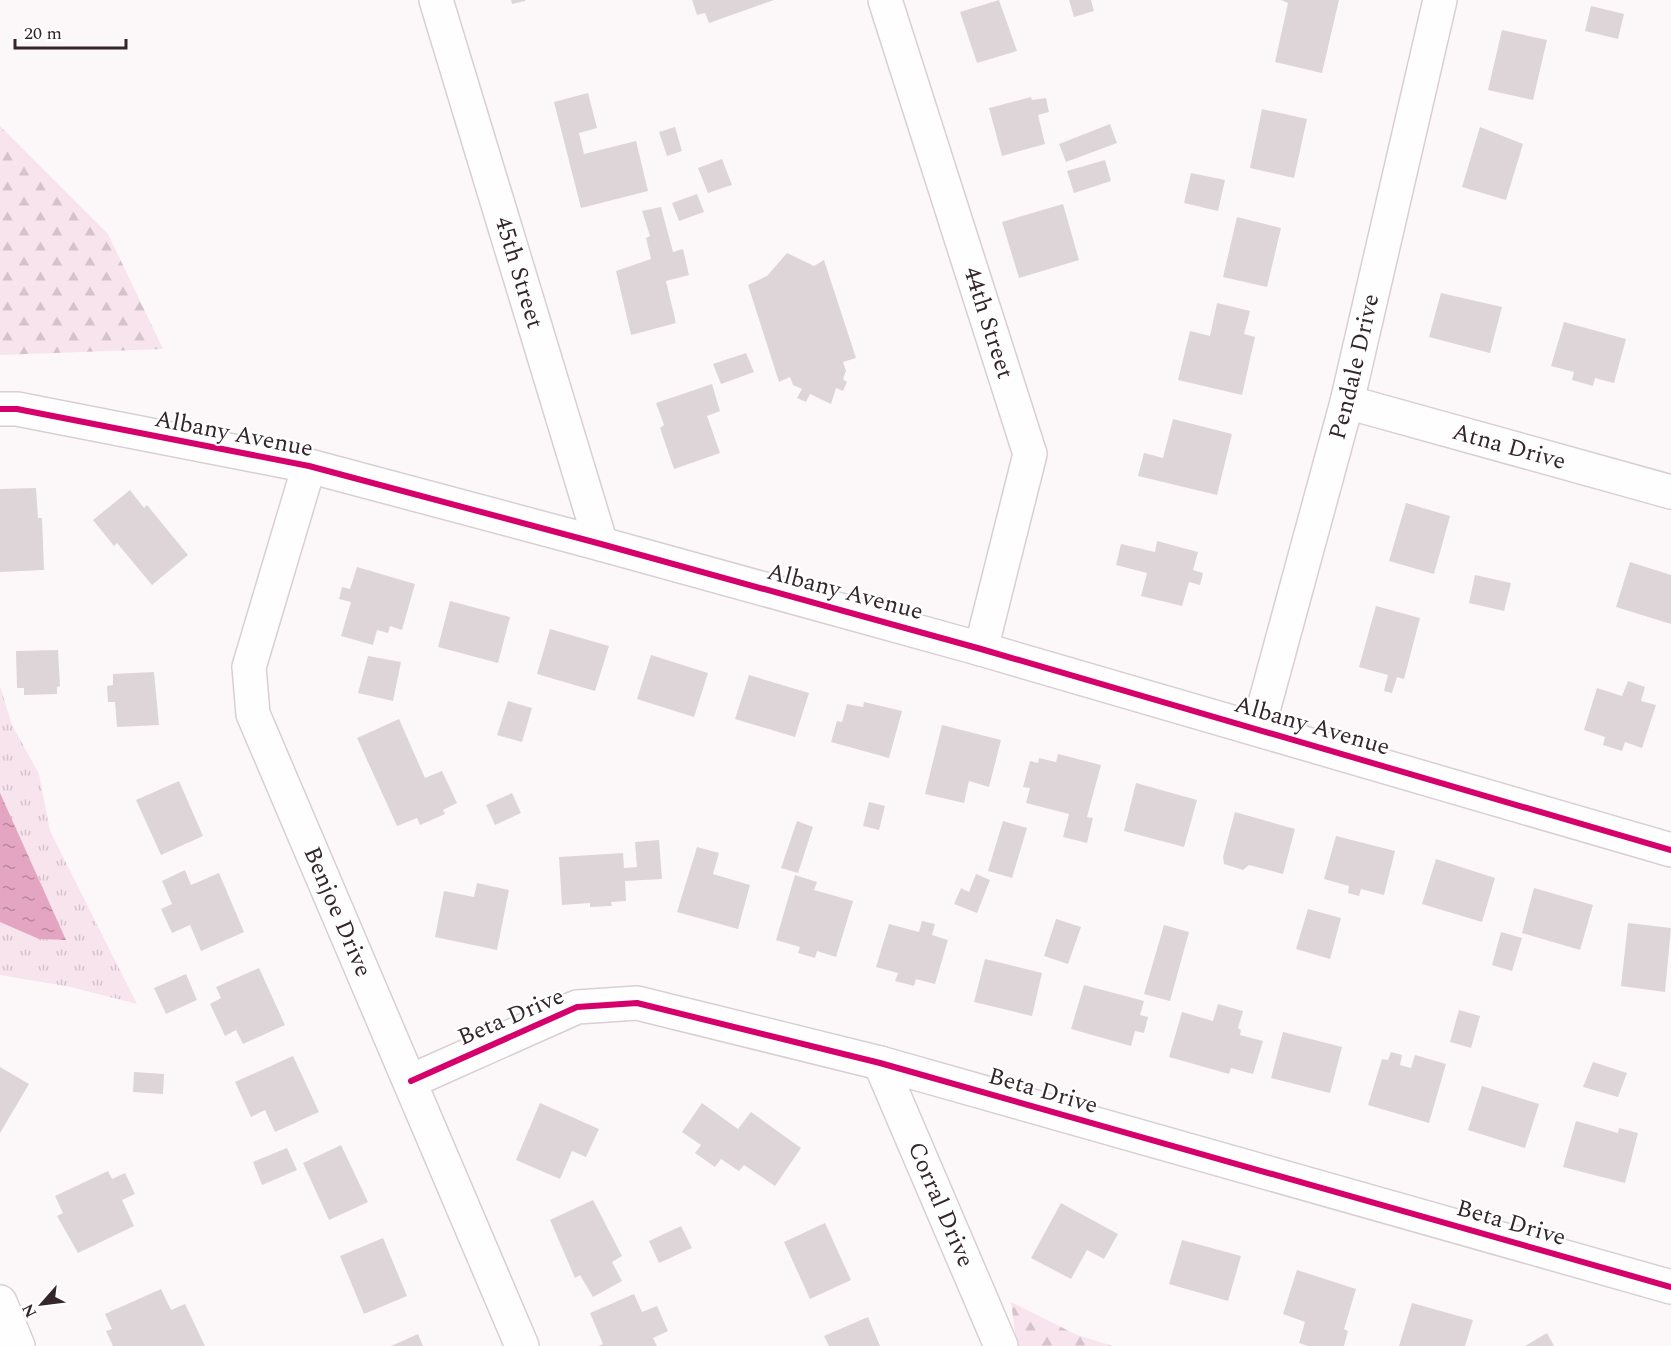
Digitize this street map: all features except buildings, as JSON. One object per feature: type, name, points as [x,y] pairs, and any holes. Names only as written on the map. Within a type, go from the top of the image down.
[{"type":"street","name":"45th Street","points":[[436,0],[602,544]]},
{"type":"street","name":"44th Street","points":[[885,0],[1030,454],[981,649]]},
{"type":"street","name":"Pendale Drive","points":[[1258,729],[1347,402],[1440,0]]},
{"type":"street","name":"Atna Drive","points":[[1347,402],[1671,492]]},
{"type":"street","name":"Albany Avenue","points":[[0,409],[17,409],[309,466],[981,649],[1671,850]]},
{"type":"street","name":"Benjoe Drive","points":[[309,466],[249,667],[254,714],[522,1346]]},
{"type":"street","name":"Beta Drive","points":[[411,1080],[577,1007],[637,1003],[880,1063],[1671,1287]]},
{"type":"street","name":"Corral Drive","points":[[880,1063],[1001,1346]]},
{"type":"street","points":[[0,1302],[18,1346]]},
{"type":"green space","points":[[0,126],[108,234],[163,349],[0,355]]},
{"type":"green space","points":[[0,686],[12,725],[39,774],[50,831],[137,1004],[71,987],[0,975]]},
{"type":"green space","points":[[1011,1302],[1077,1335],[1113,1346],[1017,1346]]},
{"type":"water","points":[[0,793],[66,940],[39,939],[0,922]]},
{"type":"cycle path","points":[[0,409],[17,409],[309,466],[981,649],[1671,850]]},
{"type":"cycle path","points":[[411,1081],[577,1007],[637,1003],[880,1063],[1671,1287]]}]
